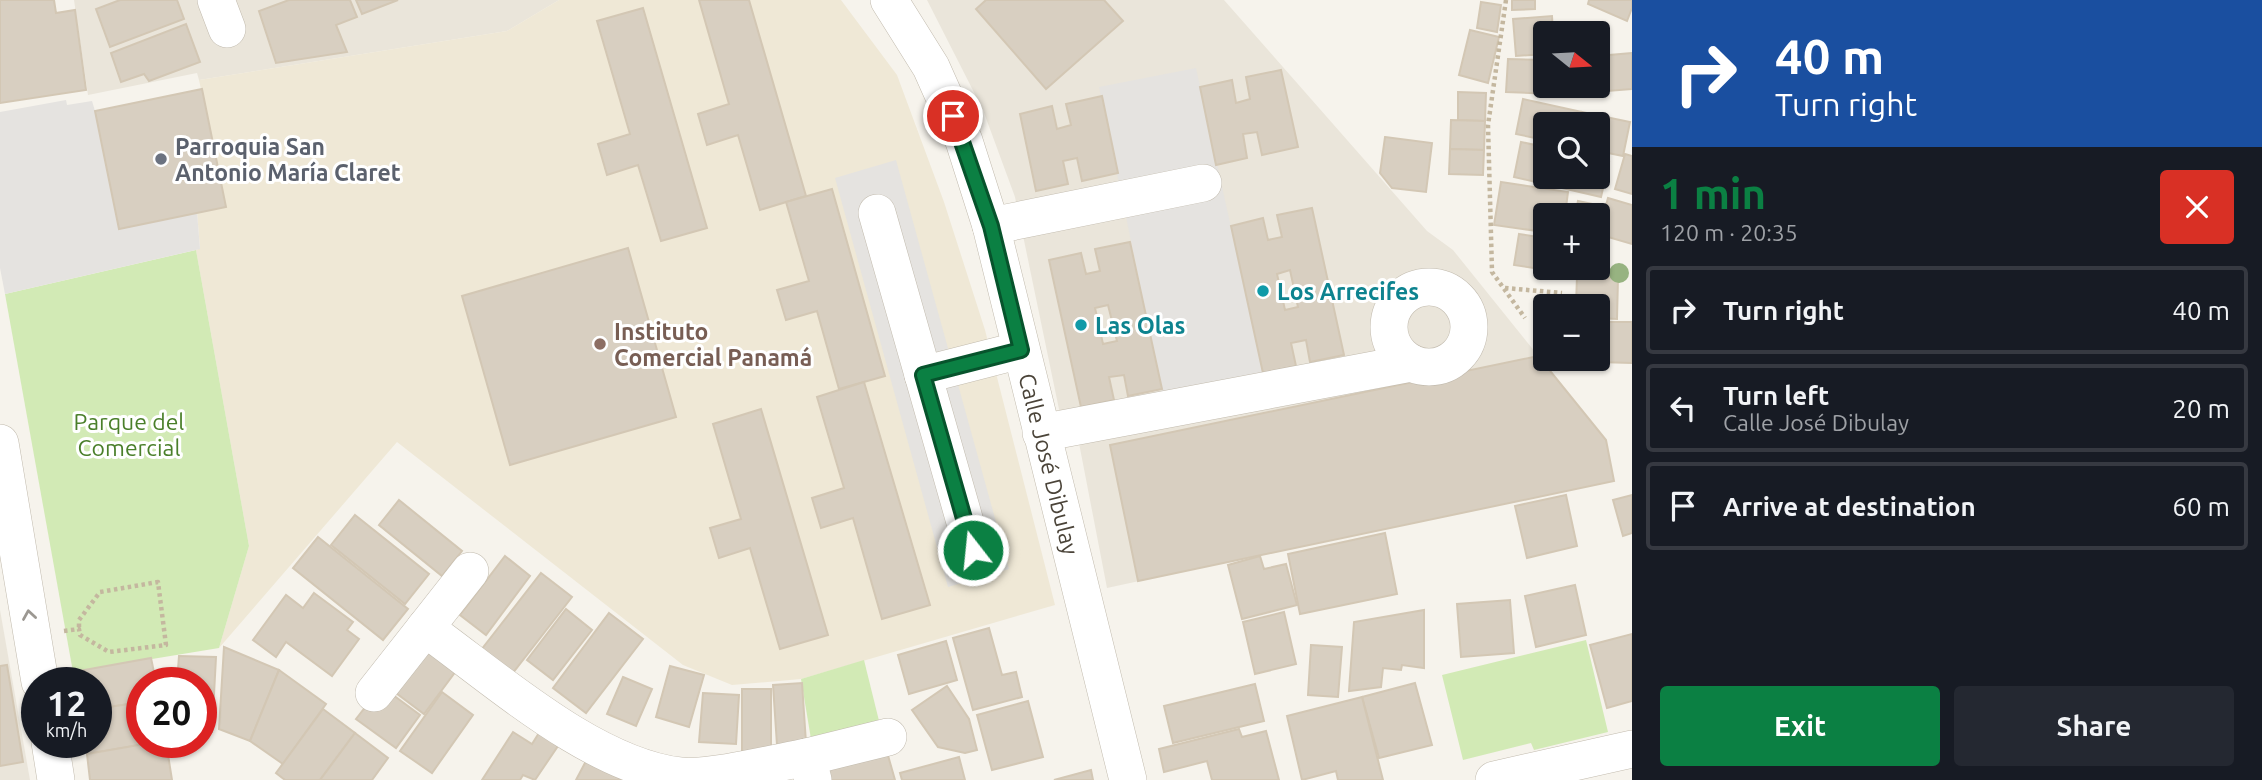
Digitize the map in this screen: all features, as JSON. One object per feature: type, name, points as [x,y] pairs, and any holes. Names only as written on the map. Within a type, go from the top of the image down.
[{"type":"street","name":"Calle José Dibulay","points":[[889,0],[930,67],[953,116],[991,226],[1128,780]]},
{"type":"street","points":[[991,226],[1203,183]]},
{"type":"street","points":[[877,213],[973,550]]},
{"type":"street","points":[[923,375],[1021,350]]},
{"type":"street","points":[[1041,433],[1370,371],[1401,353]]},
{"type":"street","points":[[0,443],[37,667]]},
{"type":"street","points":[[374,692],[471,570]]},
{"type":"street","points":[[425,628],[584,742],[638,767],[682,776],[810,768],[888,737]]},
{"type":"street","points":[[1494,780],[1632,749]]},
{"type":"street","points":[[53,758],[56,780]]},
{"type":"path","points":[[1506,0],[1488,125],[1492,272],[1525,318]]},
{"type":"path","points":[[1504,288],[1562,293]]},
{"type":"path","points":[[158,582],[166,645],[109,652],[80,635],[79,629],[79,620],[100,592],[158,582]]},
{"type":"path","points":[[60,631],[79,629]]},
{"type":"shaded area","points":[[74,0],[559,0],[507,31],[199,80],[197,73],[88,95]]},
{"type":"shaded area","name":"Instituto Comercial Panamá","points":[[559,0],[841,0],[897,75],[944,202],[985,330],[1055,605],[801,679],[732,685],[683,665],[397,442],[219,648],[249,546],[196,250],[200,248],[197,212],[226,206],[199,80],[507,31]]},
{"type":"shaded area","points":[[927,0],[1224,0],[1427,231],[1453,250],[1533,349],[1533,371],[1550,371],[1606,440],[1394,526],[1107,588],[1073,412],[1060,414],[1015,197],[983,110]]},
{"type":"shaded area","points":[[1196,68],[1263,373],[1163,395],[1099,87]]},
{"type":"shaded area","points":[[66,100],[67,105],[92,101],[95,111],[197,212],[200,249],[5,294],[0,268],[0,112]]},
{"type":"shaded area","points":[[896,160],[1009,569],[948,587],[835,178]]},
{"type":"shaded area","points":[[0,610],[21,729],[21,758],[26,758],[30,780],[0,780]]},
{"type":"green space","name":"Parque del Comercial","points":[[196,250],[249,546],[219,648],[103,667],[72,667],[5,294]]},
{"type":"green space","points":[[1586,640],[1608,732],[1534,750],[1531,743],[1463,760],[1442,675]]},
{"type":"green space","points":[[864,660],[881,729],[812,745],[801,679]]},
{"type":"building","points":[[0,0],[54,0],[56,13],[75,10],[86,90],[0,103]]},
{"type":"building","points":[[120,0],[177,0],[184,19],[110,47],[96,9]]},
{"type":"building","points":[[289,0],[350,0],[357,17],[336,25],[347,52],[276,63],[259,11]]},
{"type":"building","points":[[356,0],[398,0],[362,14]]},
{"type":"building","points":[[699,0],[749,0],[806,196],[760,210],[738,135],[707,145],[698,114],[729,104]]},
{"type":"building","points":[[986,0],[1104,0],[1123,21],[1046,89],[976,9]]},
{"type":"building","points":[[1512,0],[1535,0],[1535,9],[1512,10]]},
{"type":"building","points":[[1589,0],[1632,0],[1632,8],[1627,21],[1588,4]]},
{"type":"building","points":[[1481,2],[1501,5],[1497,32],[1477,28]]},
{"type":"building","points":[[643,8],[707,228],[661,241],[638,165],[607,175],[598,144],[630,134],[597,21]]},
{"type":"building","points":[[1552,16],[1552,21],[1533,21],[1533,55],[1516,56],[1513,19]]},
{"type":"building","points":[[186,24],[200,62],[149,81],[144,74],[121,82],[111,53]]},
{"type":"building","points":[[1470,30],[1499,37],[1488,83],[1459,75]]},
{"type":"building","points":[[1632,53],[1632,89],[1610,91],[1610,55]]},
{"type":"building","points":[[1508,59],[1533,60],[1533,93],[1506,92]]},
{"type":"building","points":[[1281,70],[1298,147],[1262,155],[1257,132],[1243,134],[1247,158],[1216,165],[1200,87],[1232,80],[1236,103],[1250,99],[1246,77]]},
{"type":"building","name":"Parroquia San Antonio María Claret","points":[[202,89],[226,207],[119,229],[95,111]]},
{"type":"building","points":[[1458,92],[1486,93],[1485,121],[1458,120]]},
{"type":"building","points":[[1102,96],[1118,173],[1082,181],[1077,158],[1063,161],[1068,184],[1036,191],[1020,114],[1052,106],[1057,129],[1071,125],[1066,104]]},
{"type":"building","points":[[1523,99],[1582,112],[1533,112],[1533,138],[1516,134]]},
{"type":"building","points":[[1610,118],[1630,122],[1623,156],[1610,153]]},
{"type":"building","points":[[1451,120],[1485,121],[1484,150],[1450,149]]},
{"type":"building","points":[[1385,137],[1432,143],[1426,192],[1392,188],[1380,173]]},
{"type":"building","points":[[1521,142],[1533,144],[1533,181],[1514,177]]},
{"type":"building","points":[[1450,149],[1484,150],[1483,175],[1449,174]]},
{"type":"building","points":[[1625,154],[1632,156],[1632,194],[1615,189]]},
{"type":"building","points":[[1501,182],[1533,187],[1533,189],[1568,192],[1567,203],[1533,203],[1533,230],[1494,225]]},
{"type":"building","points":[[832,189],[885,376],[839,389],[817,311],[786,320],[777,290],[809,281],[786,202]]},
{"type":"building","points":[[1566,189],[1603,189],[1601,197]]},
{"type":"building","points":[[1608,198],[1632,205],[1632,244],[1610,238],[1610,203],[1607,203]]},
{"type":"building","name":"Los Arrecifes","points":[[1312,208],[1344,355],[1310,362],[1306,340],[1291,343],[1296,366],[1263,373],[1231,226],[1263,218],[1268,240],[1282,237],[1277,215]],"holes":[[[1290,270],[1298,307],[1285,310],[1277,274]]]},
{"type":"building","points":[[1519,234],[1533,236],[1533,268],[1514,265]]},
{"type":"building","name":"Las Olas","points":[[1130,242],[1162,389],[1128,396],[1124,375],[1109,377],[1114,400],[1081,407],[1049,260],[1081,253],[1086,274],[1100,271],[1095,249]],"holes":[[[1108,305],[1117,341],[1103,344],[1095,308]]]},
{"type":"building","points":[[628,248],[676,417],[510,465],[462,296]]},
{"type":"building","points":[[1618,278],[1617,319],[1610,319],[1610,294],[1576,294],[1577,280]]},
{"type":"building","points":[[1610,322],[1632,322],[1632,363],[1610,362]]},
{"type":"building","points":[[1533,357],[1533,371],[1550,371],[1606,440],[1614,481],[1138,581],[1110,445]]},
{"type":"building","points":[[864,382],[930,605],[882,619],[853,518],[821,528],[812,498],[844,488],[817,397]]},
{"type":"building","points":[[761,409],[828,635],[780,649],[750,548],[719,558],[710,528],[741,519],[713,424]]},
{"type":"building","points":[[1566,495],[1577,546],[1527,558],[1515,506]]},
{"type":"building","points":[[1632,495],[1632,533],[1623,536],[1613,500]]},
{"type":"building","points":[[399,500],[462,551],[442,576],[379,525]]},
{"type":"building","points":[[355,515],[429,574],[405,604],[331,545]]},
{"type":"building","points":[[1385,533],[1397,594],[1300,614],[1288,554]]},
{"type":"building","points":[[318,537],[408,609],[383,640],[293,568]]},
{"type":"building","points":[[505,556],[530,576],[486,635],[460,615]]},
{"type":"building","points":[[1260,556],[1264,569],[1286,564],[1297,605],[1242,619],[1228,565]]},
{"type":"building","points":[[541,573],[572,597],[512,674],[481,650]]},
{"type":"building","points":[[1575,585],[1586,635],[1536,647],[1525,596]]},
{"type":"building","points":[[314,593],[353,622],[347,630],[359,639],[332,676],[286,642],[276,657],[253,640],[286,595],[303,608]]},
{"type":"building","points":[[1510,600],[1514,653],[1461,657],[1457,604]]},
{"type":"building","points":[[566,609],[592,630],[553,680],[527,660]]},
{"type":"building","points":[[1424,610],[1424,668],[1402,665],[1401,670],[1383,668],[1381,687],[1349,691],[1354,622]]},
{"type":"building","points":[[1284,612],[1296,664],[1255,674],[1243,622]]},
{"type":"building","points":[[609,613],[643,639],[586,713],[553,688]]},
{"type":"building","points":[[989,628],[1002,675],[1016,672],[1022,697],[973,710],[953,638]]},
{"type":"building","points":[[1632,634],[1632,701],[1607,708],[1590,645]]},
{"type":"building","points":[[946,641],[957,680],[909,694],[898,655]]},
{"type":"building","points":[[427,643],[459,667],[424,714],[392,690]]},
{"type":"building","points":[[1311,645],[1342,647],[1338,697],[1308,695]]},
{"type":"building","points":[[224,647],[279,670],[250,741],[219,729]]},
{"type":"building","points":[[179,656],[216,657],[215,667],[178,667]]},
{"type":"building","points":[[151,658],[153,667],[126,667],[126,704],[112,707],[112,667],[101,667]]},
{"type":"building","points":[[7,665],[23,762],[0,766],[0,666]]},
{"type":"building","points":[[670,666],[704,675],[689,727],[656,717]]},
{"type":"building","points":[[279,670],[326,704],[283,764],[250,741]]},
{"type":"building","points":[[623,677],[652,689],[636,726],[607,714]]},
{"type":"building","points":[[802,683],[806,743],[777,745],[773,685]]},
{"type":"building","points":[[1415,683],[1432,745],[1379,758],[1362,697]]},
{"type":"building","points":[[1255,684],[1264,721],[1173,743],[1164,706]]},
{"type":"building","points":[[947,686],[969,719],[977,750],[965,753],[938,747],[912,710]]},
{"type":"building","points":[[742,689],[771,689],[771,754],[742,754]]},
{"type":"building","points":[[389,692],[420,715],[396,748],[356,719],[370,701]]},
{"type":"building","points":[[442,692],[473,715],[432,773],[400,751]]},
{"type":"building","points":[[703,693],[739,695],[736,744],[699,742]]},
{"type":"building","points":[[1362,697],[1383,780],[1338,780],[1336,771],[1302,780],[1287,716]]},
{"type":"building","points":[[1028,701],[1043,757],[992,770],[977,715]]},
{"type":"building","points":[[126,704],[126,747],[112,750],[112,707]]},
{"type":"building","points":[[323,709],[355,733],[320,780],[285,780],[276,773]]},
{"type":"building","points":[[1239,729],[1242,737],[1266,731],[1279,780],[1212,780],[1207,761],[1164,772],[1159,749]]},
{"type":"building","points":[[513,732],[532,744],[539,733],[558,746],[535,780],[523,775],[520,780],[482,780]]},
{"type":"building","points":[[355,733],[388,758],[372,780],[320,780]]},
{"type":"building","points":[[885,745],[895,780],[824,780],[820,763]]},
{"type":"building","points":[[126,747],[126,758],[169,758],[172,780],[90,780],[87,758],[112,758],[112,750]]},
{"type":"building","points":[[959,757],[965,780],[902,780],[900,773]]},
{"type":"building","points":[[586,761],[623,780],[576,780]]},
{"type":"building","points":[[1091,770],[1093,780],[1054,780]]},
{"type":"place","name":"Parroquia San Antonio María Claret","points":[[161,159]]},
{"type":"place","name":"Los Arrecifes","points":[[1263,291]]},
{"type":"place","name":"Las Olas","points":[[1081,325]]},
{"type":"place","name":"Instituto Comercial Panamá","points":[[600,344]]},
{"type":"route","points":[[953,116],[964,141],[991,226],[1021,350],[923,375],[973,550]]}]
